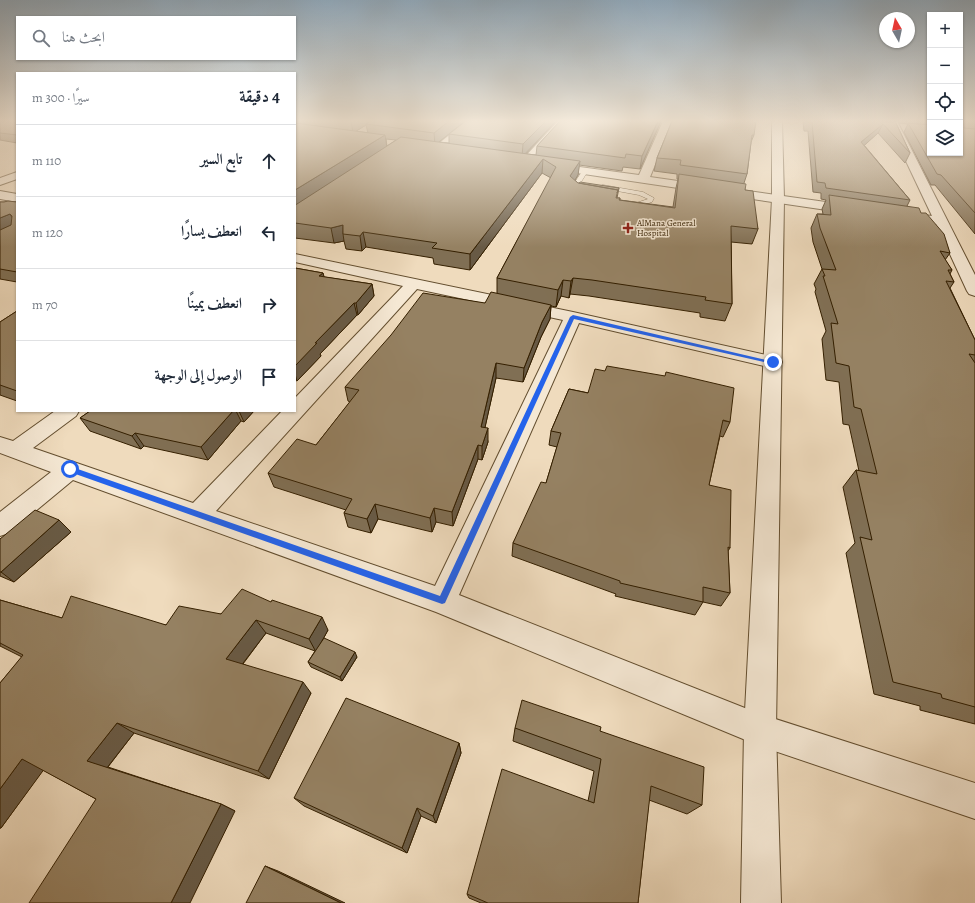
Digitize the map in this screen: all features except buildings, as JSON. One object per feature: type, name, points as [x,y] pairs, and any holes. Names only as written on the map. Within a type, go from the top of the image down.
[{"type":"street","points":[[533,163],[863,211]]},
{"type":"street","points":[[643,179],[650,163]]},
{"type":"street","points":[[761,903],[760,730],[773,362],[778,199],[778,163]]},
{"type":"street","points":[[913,163],[975,291]]},
{"type":"street","points":[[0,172],[16,166]]},
{"type":"street","points":[[0,182],[16,175]]},
{"type":"street","points":[[0,195],[16,198]]},
{"type":"street","points":[[894,215],[941,221]]},
{"type":"street","points":[[296,258],[573,317],[773,362]]},
{"type":"street","points":[[296,410],[414,283]]},
{"type":"street","points":[[442,601],[573,317]]},
{"type":"street","points":[[8,447],[67,412]]},
{"type":"street","points":[[198,514],[294,412]]},
{"type":"street","points":[[8,447],[442,601],[760,730],[975,801]]},
{"type":"street","points":[[0,526],[70,469]]},
{"type":"lane","points":[[585,171],[573,190],[586,198]]},
{"type":"lane","points":[[577,183],[584,184]]},
{"type":"lane","points":[[598,186],[641,193],[651,198],[650,201],[636,205],[622,203]]},
{"type":"place","name":"AlMana General Hospital","points":[[628,228]]},
{"type":"route","points":[[70,469],[442,601],[573,317],[773,362]]}]
